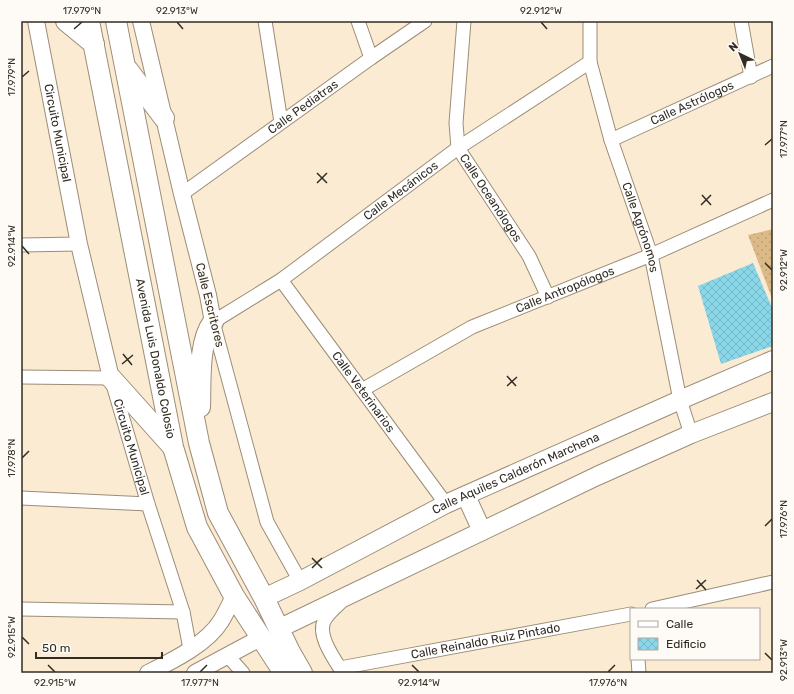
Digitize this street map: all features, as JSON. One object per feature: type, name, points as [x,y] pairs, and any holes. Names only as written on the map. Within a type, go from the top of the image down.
[{"type":"main road","points":[[66,21],[94,44]]},
{"type":"main road","name":"Avenida Luis Donaldo Colosio","points":[[89,21],[173,447],[197,527],[234,596],[270,633]]},
{"type":"main road","name":"Avenida Luis Donaldo Colosio","points":[[116,21],[199,443],[218,513],[264,598],[270,633],[283,661],[302,673]]},
{"type":"main road","points":[[125,66],[164,118]]},
{"type":"main road","points":[[199,443],[201,373],[205,340],[209,328],[214,322]]},
{"type":"main road","name":"Calle Aquiles Calderón Marchena","points":[[264,598],[300,581],[446,504],[773,360]]},
{"type":"main road","points":[[111,378],[173,447]]},
{"type":"main road","points":[[270,633],[597,476],[691,434],[773,402]]},
{"type":"main road","points":[[466,496],[482,531]]},
{"type":"street","name":"Circuito Municipal","points":[[34,21],[79,244],[111,378],[148,504],[183,612],[190,649]]},
{"type":"street","name":"Calle Escritores","points":[[141,21],[214,322],[267,522],[300,581]]},
{"type":"street","points":[[265,21],[281,122]]},
{"type":"street","points":[[358,21],[370,58]]},
{"type":"street","name":"Calle Pediatras","points":[[182,194],[370,58],[425,21]]},
{"type":"street","name":"Calle Oceanólogos","points":[[464,21],[456,123],[458,148],[529,256],[548,297]]},
{"type":"street","name":"Calle Agrónomos","points":[[590,21],[590,62],[611,140],[651,255],[680,400],[691,434]]},
{"type":"street","points":[[741,21],[751,77]]},
{"type":"street","name":"Calle Mecánicos","points":[[214,322],[281,280],[458,148],[590,62]]},
{"type":"street","name":"Calle Astrólogos","points":[[611,140],[773,66]]},
{"type":"street","name":"Calle Antropólogos","points":[[362,390],[472,327],[651,255],[773,200]]},
{"type":"street","points":[[21,245],[79,244]]},
{"type":"street","name":"Calle Veterinarios","points":[[281,280],[446,504]]},
{"type":"street","points":[[21,377],[111,378]]},
{"type":"street","points":[[21,498],[148,504]]},
{"type":"street","points":[[656,608],[773,582]]},
{"type":"street","points":[[148,673],[208,637],[221,622],[234,596]]},
{"type":"street","points":[[341,671],[325,640],[322,630],[329,613],[345,598]]},
{"type":"street","points":[[21,608],[183,612]]},
{"type":"street","name":"Calle Reinaldo Ruiz Pintado","points":[[341,671],[630,614]]},
{"type":"street","points":[[196,673],[270,633]]},
{"type":"street","points":[[228,656],[243,673]]},
{"type":"street","points":[[638,660],[639,673]]},
{"type":"shaded area","points":[[773,229],[773,301],[748,235]]},
{"type":"building","points":[[753,263],[773,310],[773,346],[721,364],[698,286]]}]
